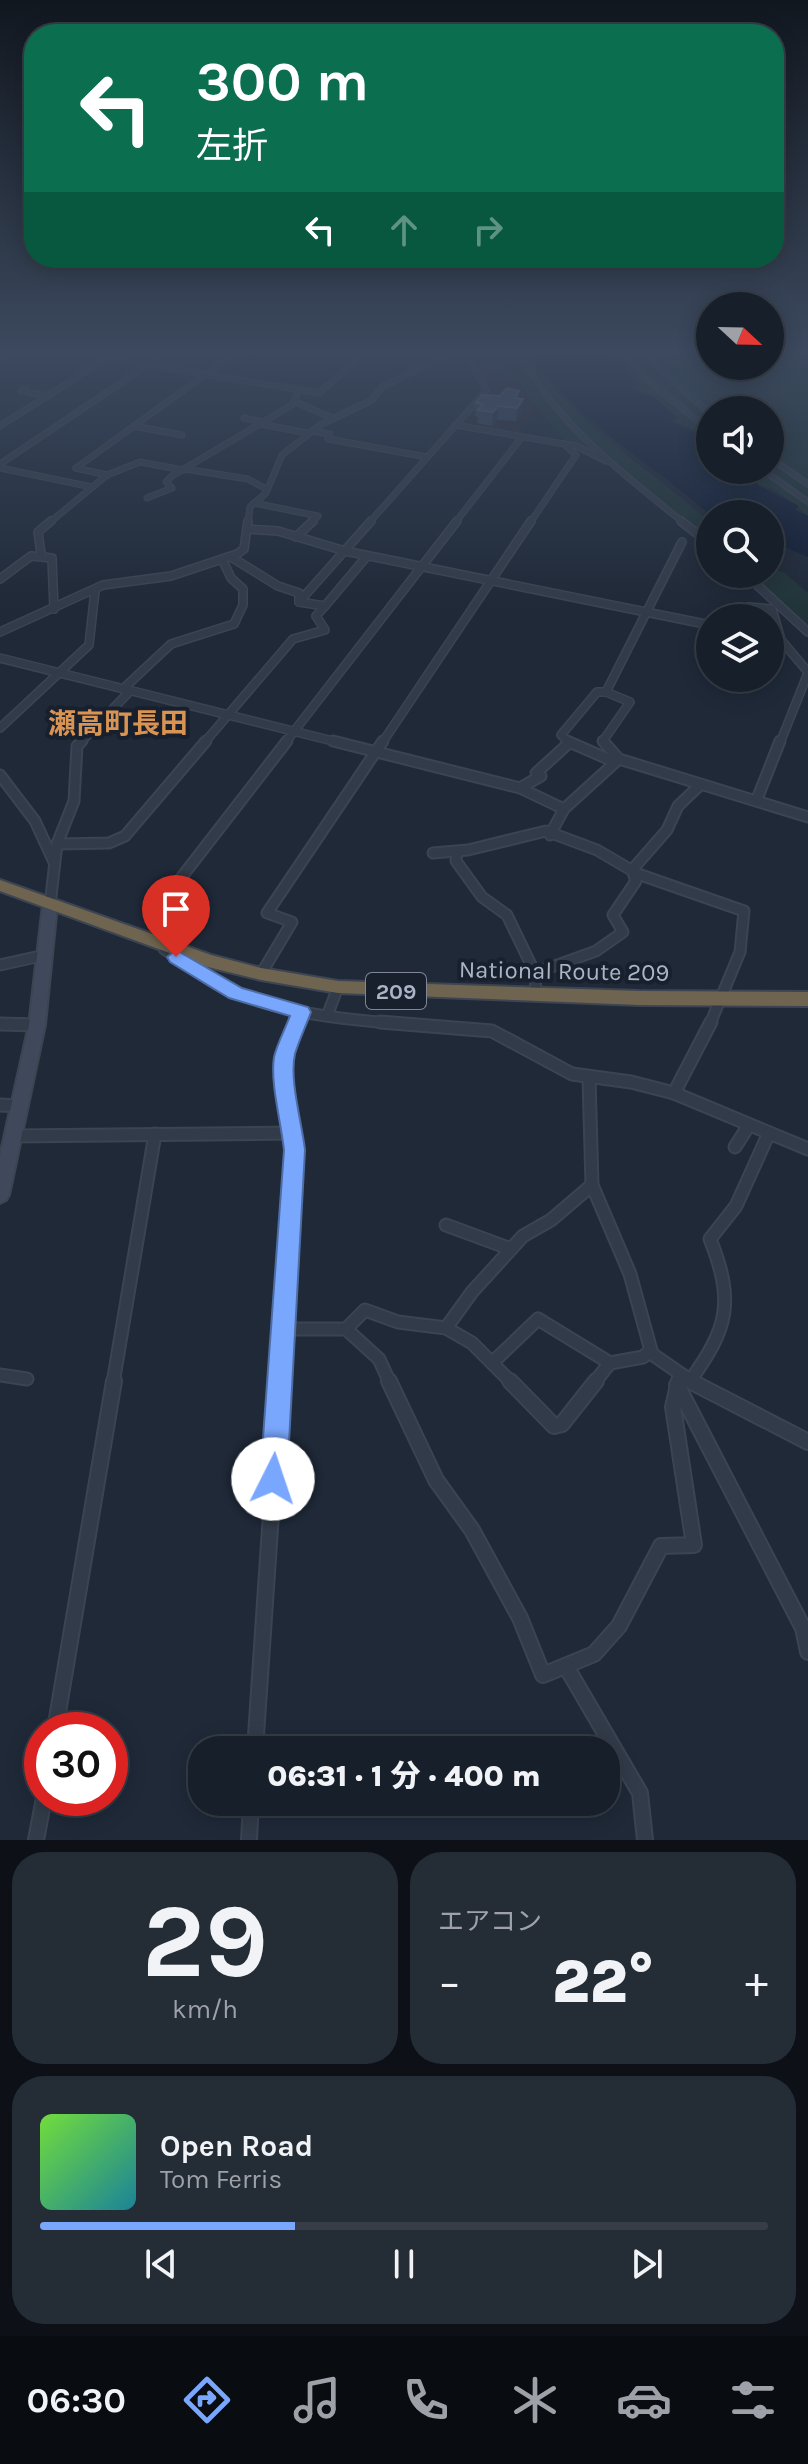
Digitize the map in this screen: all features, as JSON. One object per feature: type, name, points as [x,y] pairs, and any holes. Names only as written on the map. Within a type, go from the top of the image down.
[{"type":"highway","name":"National Route 209","points":[[0,885],[157,944],[261,974],[338,987],[808,999]]},
{"type":"main road","points":[[0,1195],[37,1025],[50,905]]},
{"type":"street","points":[[0,466],[44,436]]},
{"type":"street","points":[[107,475],[76,468],[120,436]]},
{"type":"street","points":[[147,498],[172,488],[166,481],[239,436]]},
{"type":"street","points":[[0,632],[103,585],[171,576],[227,559],[244,549],[250,507],[266,489],[282,455],[305,436]]},
{"type":"street","points":[[329,436],[328,439],[427,457]]},
{"type":"street","points":[[299,602],[445,436]]},
{"type":"street","points":[[516,436],[576,446],[619,468]]},
{"type":"street","points":[[586,436],[619,468],[696,532]]},
{"type":"street","points":[[522,437],[167,896],[175,911],[157,944],[236,993],[301,1012],[327,1016],[492,1031],[572,1074],[631,1082],[674,1093],[808,1149]]},
{"type":"street","points":[[261,974],[292,922],[267,913],[576,455],[564,444]]},
{"type":"street","points":[[41,554],[38,532],[107,475],[140,462],[248,479],[266,489]]},
{"type":"street","points":[[0,466],[92,487]]},
{"type":"street","points":[[784,468],[808,484]]},
{"type":"street","points":[[783,484],[808,502]]},
{"type":"street","points":[[254,503],[318,516],[296,537]]},
{"type":"street","points":[[247,529],[278,531],[367,556],[696,622]]},
{"type":"street","points":[[606,692],[682,542]]},
{"type":"street","points":[[0,579],[31,556],[41,554],[52,558],[54,609]]},
{"type":"street","points":[[57,844],[109,843],[125,836],[293,639],[325,630],[316,616],[367,556]]},
{"type":"street","points":[[227,559],[278,586],[299,593],[299,602]]},
{"type":"street","points":[[50,905],[55,883],[57,844],[74,801],[77,746],[171,644],[234,624],[243,605],[243,589],[231,578],[227,559]]},
{"type":"street","points":[[760,588],[808,632]]},
{"type":"street","points":[[0,728],[89,645],[95,591]]},
{"type":"street","points":[[299,602],[325,606]]},
{"type":"street","points":[[757,799],[808,672],[784,644]]},
{"type":"street","points":[[0,658],[520,788],[564,809]]},
{"type":"street","points":[[617,761],[603,741],[630,702],[606,692],[597,692],[561,735],[569,743],[617,761],[757,799],[808,817]]},
{"type":"street","points":[[520,788],[541,776],[536,773],[569,743]]},
{"type":"street","points":[[550,835],[564,809],[617,761]]},
{"type":"street","points":[[0,775],[35,821],[54,862]]},
{"type":"street","points":[[632,870],[667,830],[678,806],[700,785]]},
{"type":"street","points":[[433,853],[457,852],[546,831],[597,850],[632,870],[744,911],[747,927],[723,997],[674,1093]]},
{"type":"street","points":[[457,852],[456,861],[482,897],[507,915],[535,973],[536,994]]},
{"type":"street","points":[[535,973],[596,951],[623,932],[613,915],[636,881],[632,870]]},
{"type":"street","points":[[0,965],[45,955]]},
{"type":"street","points":[[327,1016],[338,987]]},
{"type":"street","points":[[256,1736],[293,1133],[289,1097],[283,1088],[284,1056],[301,1012]]},
{"type":"street","points":[[0,1024],[37,1025]]},
{"type":"street","points":[[589,1078],[592,1185],[630,1274],[651,1350],[682,1380],[808,1442]]},
{"type":"street","points":[[0,1105],[20,1106]]},
{"type":"street","points":[[735,1147],[749,1125]]},
{"type":"street","points":[[13,1136],[293,1133]]},
{"type":"street","points":[[283,1329],[346,1329],[379,1359],[436,1480],[472,1530],[520,1618],[543,1675],[567,1668],[594,1654],[619,1626],[661,1546],[694,1545],[673,1407],[682,1380],[720,1339],[723,1291],[717,1255],[710,1239],[736,1206],[769,1133]]},
{"type":"street","points":[[58,1712],[155,1134]]},
{"type":"street","points":[[446,1328],[472,1292],[523,1236],[551,1220],[592,1185]]},
{"type":"street","points":[[446,1225],[511,1249]]},
{"type":"street","points":[[346,1329],[365,1310],[398,1322],[446,1328],[472,1343],[493,1362],[554,1426],[562,1424],[610,1363],[643,1357],[651,1350]]},
{"type":"street","points":[[493,1362],[538,1319],[610,1363]]},
{"type":"street","points":[[0,1375],[27,1379]]},
{"type":"street","points":[[682,1380],[803,1628],[808,1652]]},
{"type":"street","points":[[567,1668],[640,1793],[645,1840]]},
{"type":"street","points":[[36,1840],[41,1816]]},
{"type":"street","points":[[249,1840],[250,1816]]},
{"type":"green space","points":[[562,436],[580,436],[609,462],[569,444]]},
{"type":"green space","points":[[584,436],[604,436],[696,511],[696,531]]},
{"type":"green space","points":[[784,436],[808,436],[808,516],[776,490],[759,485],[784,484]]},
{"type":"green space","points":[[784,573],[808,593],[808,629],[784,608],[784,604],[780,604],[762,588],[784,588]]},
{"type":"water","points":[[610,436],[696,436],[696,484],[757,484],[799,506],[795,510],[808,516],[808,557],[784,547],[784,500],[696,500],[696,503]]},
{"type":"district","name":"瀬高町長田","points":[[118,723]]},
{"type":"route","points":[[176,957],[218,985],[236,993],[301,1012],[284,1056],[283,1088],[289,1097],[295,1150],[273,1479]]}]
